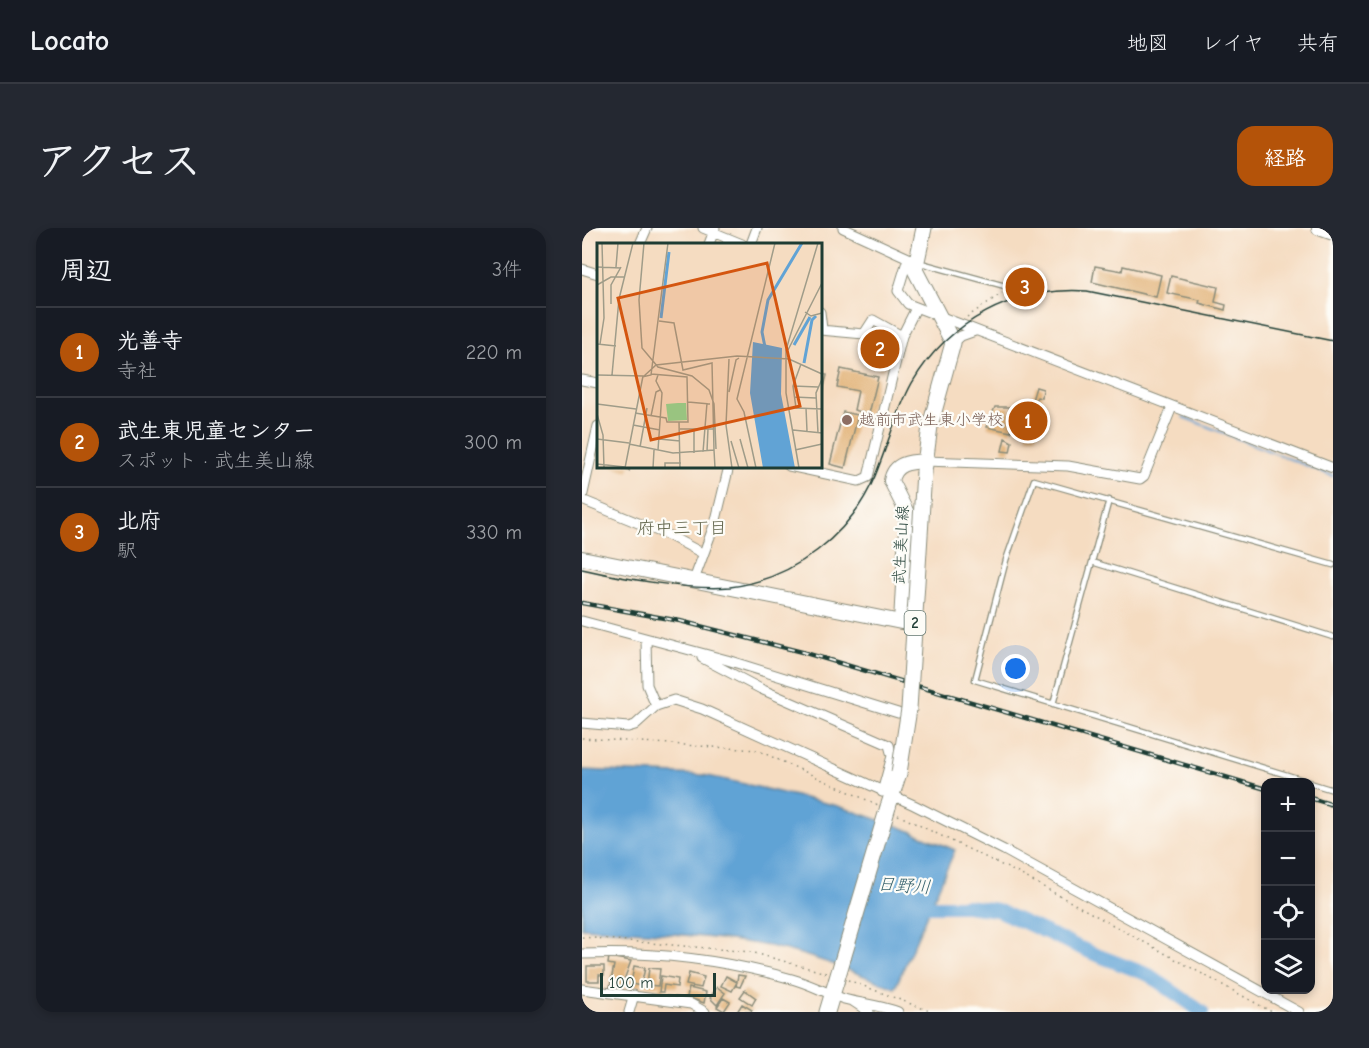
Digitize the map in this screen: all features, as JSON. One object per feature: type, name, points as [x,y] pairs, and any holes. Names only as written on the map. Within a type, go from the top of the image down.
[{"type":"main road","points":[[924,228],[912,259],[917,276],[941,315],[954,343]]},
{"type":"main road","name":"武生美山線","points":[[826,1012],[835,988],[887,803],[899,773],[908,718],[924,467],[938,396],[954,343]]},
{"type":"street","points":[[640,243],[647,228]]},
{"type":"street","points":[[703,228],[714,230],[740,243]]},
{"type":"street","points":[[751,243],[757,228]]},
{"type":"street","points":[[843,228],[912,259],[898,291],[902,299],[916,308],[932,315],[941,315],[1333,468]]},
{"type":"street","points":[[1319,228],[1333,234]]},
{"type":"street","points":[[582,269],[597,274]]},
{"type":"street","points":[[798,468],[859,481],[868,477],[903,336],[916,308]]},
{"type":"street","points":[[822,330],[864,334],[873,320],[903,336]]},
{"type":"street","points":[[954,343],[961,336],[975,330]]},
{"type":"street","points":[[582,380],[597,383]]},
{"type":"street","points":[[582,558],[901,622],[907,513],[891,481],[893,471],[907,462],[924,467],[1068,466],[1140,479],[1144,476],[1172,407]]},
{"type":"street","points":[[597,428],[587,453],[582,499],[670,536],[702,553]]},
{"type":"street","points":[[694,580],[716,520],[729,468]]},
{"type":"street","points":[[582,621],[836,693],[898,713]]},
{"type":"street","points":[[646,639],[647,685],[656,706]]},
{"type":"street","points":[[703,655],[702,658],[749,683],[889,745],[892,756],[887,803]]},
{"type":"street","points":[[836,693],[846,689]]},
{"type":"street","points":[[582,723],[628,727],[635,725],[656,706],[674,700],[688,704],[887,803],[1004,850],[1299,1012]]},
{"type":"street","points":[[582,954],[626,954],[706,961],[835,988],[869,1012]]},
{"type":"street","points":[[582,989],[634,995],[705,1012]]},
{"type":"street","points":[[629,1012],[634,995]]},
{"type":"street","points":[[852,1000],[873,1003],[898,1012]]},
{"type":"lane","points":[[912,259],[1016,289]]},
{"type":"lane","points":[[1294,778],[975,680],[1006,560],[1034,480],[1333,565]]},
{"type":"lane","points":[[1053,704],[1109,500]]},
{"type":"lane","points":[[1092,562],[1333,637]]},
{"type":"lane","points":[[1315,785],[1333,790]]},
{"type":"path","points":[[959,323],[1002,293],[1005,286]]},
{"type":"path","points":[[1025,295],[1032,302],[1041,301]]},
{"type":"path","points":[[582,738],[757,750],[887,803],[1272,1012]]},
{"type":"water","points":[[582,770],[703,775],[736,782],[838,806],[903,828],[955,850],[895,988],[817,959],[769,946],[699,937],[582,928]]},
{"type":"building","points":[[1095,266],[1122,271],[1123,266],[1161,275],[1156,297],[1092,282]]},
{"type":"building","points":[[1171,276],[1218,287],[1215,302],[1226,305],[1225,310],[1199,303],[1200,300],[1167,293]]},
{"type":"building","points":[[1035,280],[1037,288],[1034,291],[1018,295],[1015,286]]},
{"type":"building","points":[[877,329],[897,338],[882,370],[866,363],[872,351],[865,348],[873,331]]},
{"type":"building","points":[[841,369],[878,377],[869,414],[854,410],[858,391],[837,387]]},
{"type":"building","points":[[822,374],[827,375],[822,395]]},
{"type":"building","points":[[1036,387],[1043,389],[1042,398],[1037,397],[1033,405],[1033,408],[1041,408],[1034,429],[1037,430],[1036,437],[1027,437],[1028,430],[1021,428],[1023,422],[1014,420],[1011,432],[987,427],[995,407],[1010,407],[1009,412],[1017,415],[1018,412],[1022,413],[1021,418],[1024,419],[1025,406],[1030,407]]},
{"type":"building","points":[[843,412],[858,415],[845,468],[830,464]]},
{"type":"building","points":[[1005,438],[1012,442],[1010,452],[1002,451]]},
{"type":"building","points":[[609,957],[631,961],[621,988],[610,987],[614,965],[608,964]]},
{"type":"building","points":[[587,966],[604,966],[604,975],[599,975],[599,981],[587,981]]},
{"type":"building","points":[[634,966],[645,968],[641,986],[631,984]]},
{"type":"building","points":[[649,968],[660,969],[658,986],[647,985]]},
{"type":"building","points":[[689,973],[704,977],[701,988],[686,985]]},
{"type":"building","points":[[738,975],[745,976],[740,987],[736,986]]},
{"type":"building","points":[[661,976],[678,979],[677,987],[664,985],[663,992],[659,992]]},
{"type":"building","points":[[726,976],[737,982],[732,991],[721,986]]},
{"type":"building","points":[[717,987],[725,993],[717,1005],[710,998]]},
{"type":"building","points":[[689,988],[706,992],[704,1003],[687,997]]},
{"type":"building","points":[[745,990],[756,998],[752,1005],[740,997]]},
{"type":"building","points":[[723,998],[730,1002],[724,1011],[717,1007]]},
{"type":"building","points":[[742,1004],[752,1010],[751,1012],[737,1012]]},
{"type":"waterway","points":[[1183,417],[1333,476]]},
{"type":"waterway","name":"日野川","points":[[913,906],[967,906],[997,910],[1094,954],[1149,975],[1202,1012]]},
{"type":"tram line","points":[[582,569],[656,583],[714,588],[754,582],[798,564],[835,534],[865,497],[906,394],[927,361],[964,325],[1010,302],[1061,291],[1087,291],[1333,341]]},
{"type":"railway","points":[[582,603],[680,621],[802,652],[1261,788]]},
{"type":"railway","points":[[1315,800],[1333,805]]},
{"type":"place","name":"北府","points":[[1025,287]]},
{"type":"place","name":"武生東児童センター","points":[[880,349]]},
{"type":"place","name":"越前市武生東小学校","points":[[847,420]]},
{"type":"place","name":"光善寺","points":[[1028,421]]},
{"type":"district","name":"府中三丁目","points":[[682,528]]}]
